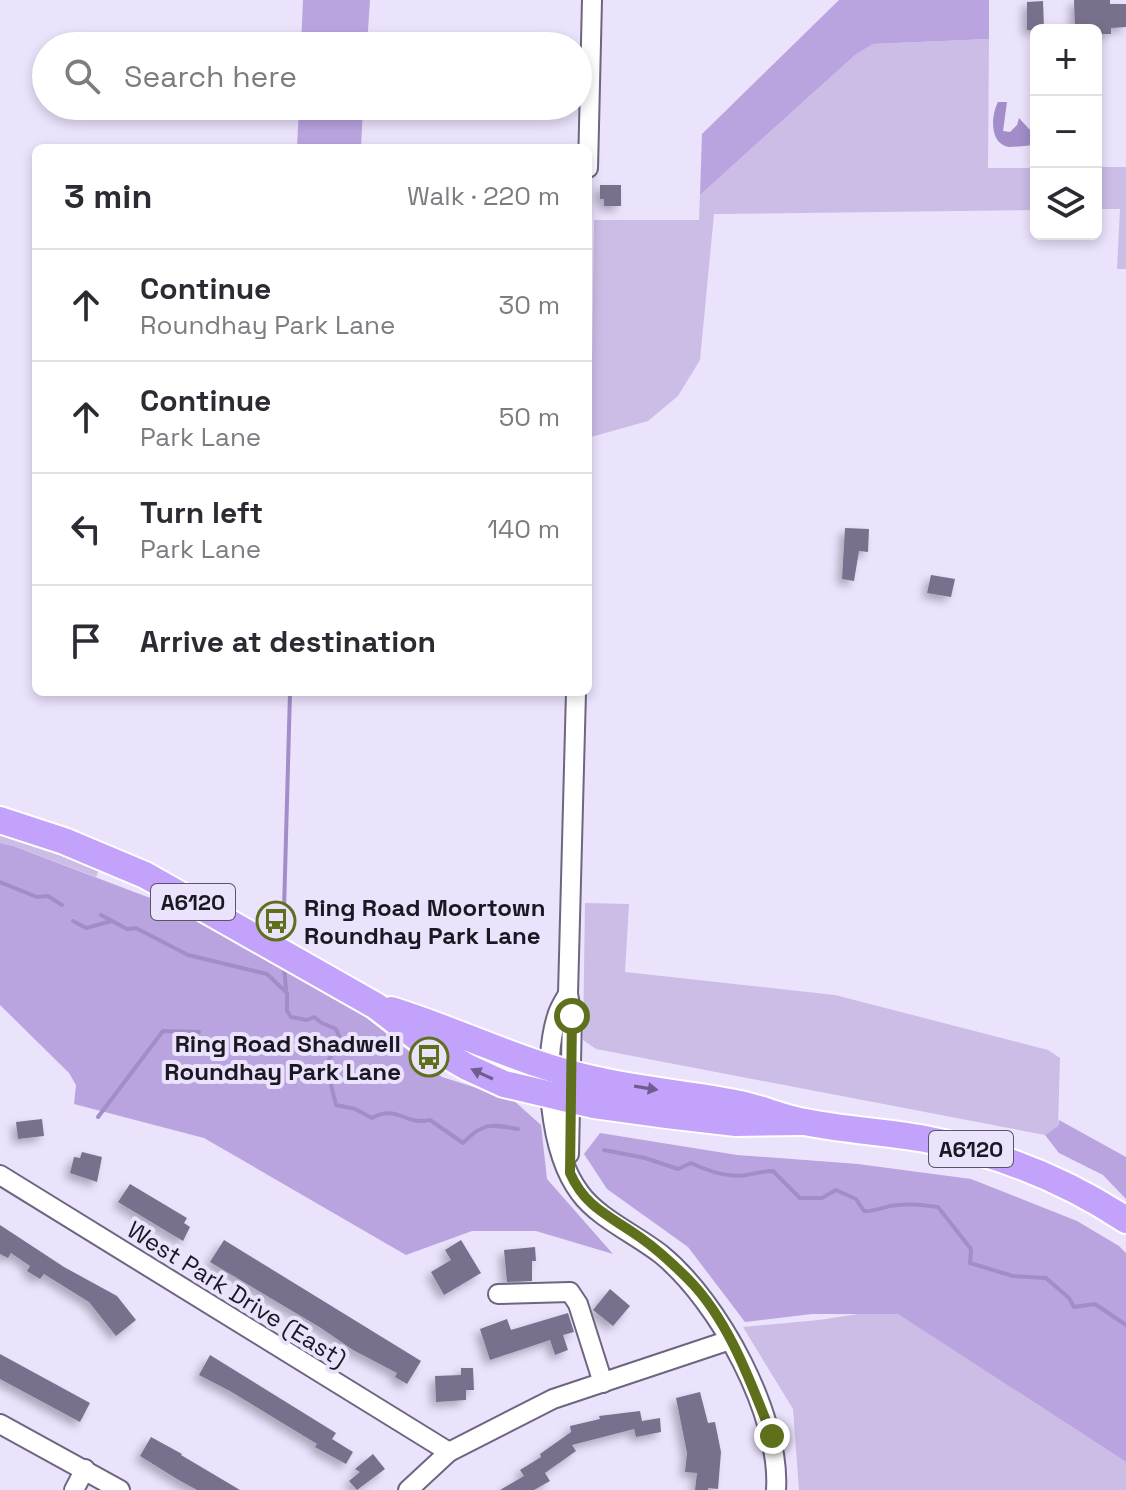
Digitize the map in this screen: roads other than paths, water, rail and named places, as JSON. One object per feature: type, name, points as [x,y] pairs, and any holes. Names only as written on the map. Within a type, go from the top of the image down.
[{"type":"highway","name":"A6120","points":[[0,820],[64,841],[145,875],[376,1006],[419,1039],[467,1067],[504,1084],[560,1098],[736,1123],[803,1122]]},
{"type":"highway","name":"A6120","points":[[376,1006],[591,1079],[738,1103],[803,1122],[925,1139],[1007,1160],[1091,1197],[1126,1220]]},
{"type":"street","points":[[591,32],[592,0]]},
{"type":"street","points":[[589,120],[589,144]]},
{"type":"street","points":[[576,696],[568,994],[572,1016],[560,1070],[559,1150],[578,1191],[591,1205],[640,1237],[691,1282],[730,1340],[772,1436],[777,1471],[776,1490]]},
{"type":"street","name":"West Park Drive (East)","points":[[0,1175],[449,1452]]},
{"type":"street","points":[[498,1294],[570,1292],[578,1304],[603,1383]]},
{"type":"street","points":[[408,1490],[449,1452],[553,1399],[730,1340]]},
{"type":"street","points":[[0,1424],[120,1490]]},
{"type":"street","points":[[74,1490],[85,1469]]},
{"type":"waterway","points":[[284,910],[290,696]]},
{"type":"waterway","points":[[0,882],[37,897],[48,896],[62,905]]},
{"type":"waterway","points":[[101,915],[127,929],[136,928],[188,955],[267,974],[287,993],[287,1011],[291,1017],[307,1020],[314,1017],[336,1029],[341,1041],[326,1064],[336,1105],[355,1109],[372,1118],[388,1113],[414,1120],[430,1120],[463,1143],[476,1131],[488,1126],[518,1129]]},
{"type":"waterway","points":[[73,921],[86,928],[112,921]]},
{"type":"waterway","points":[[284,966],[286,989]]},
{"type":"waterway","points":[[98,1117],[163,1031],[199,1032]]},
{"type":"waterway","points":[[604,1150],[645,1158],[678,1169],[691,1163],[733,1176],[773,1171],[800,1198],[822,1198],[836,1190],[856,1199],[864,1211],[902,1205],[938,1207],[971,1249],[970,1263],[1013,1276],[1046,1278],[1069,1298],[1074,1307],[1095,1304],[1126,1325]]},
{"type":"place","name":"Ring Road Moortown Roundhay Park Lane","points":[[276,921]]},
{"type":"place","name":"Ring Road Shadwell Roundhay Park Lane","points":[[429,1057]]}]
